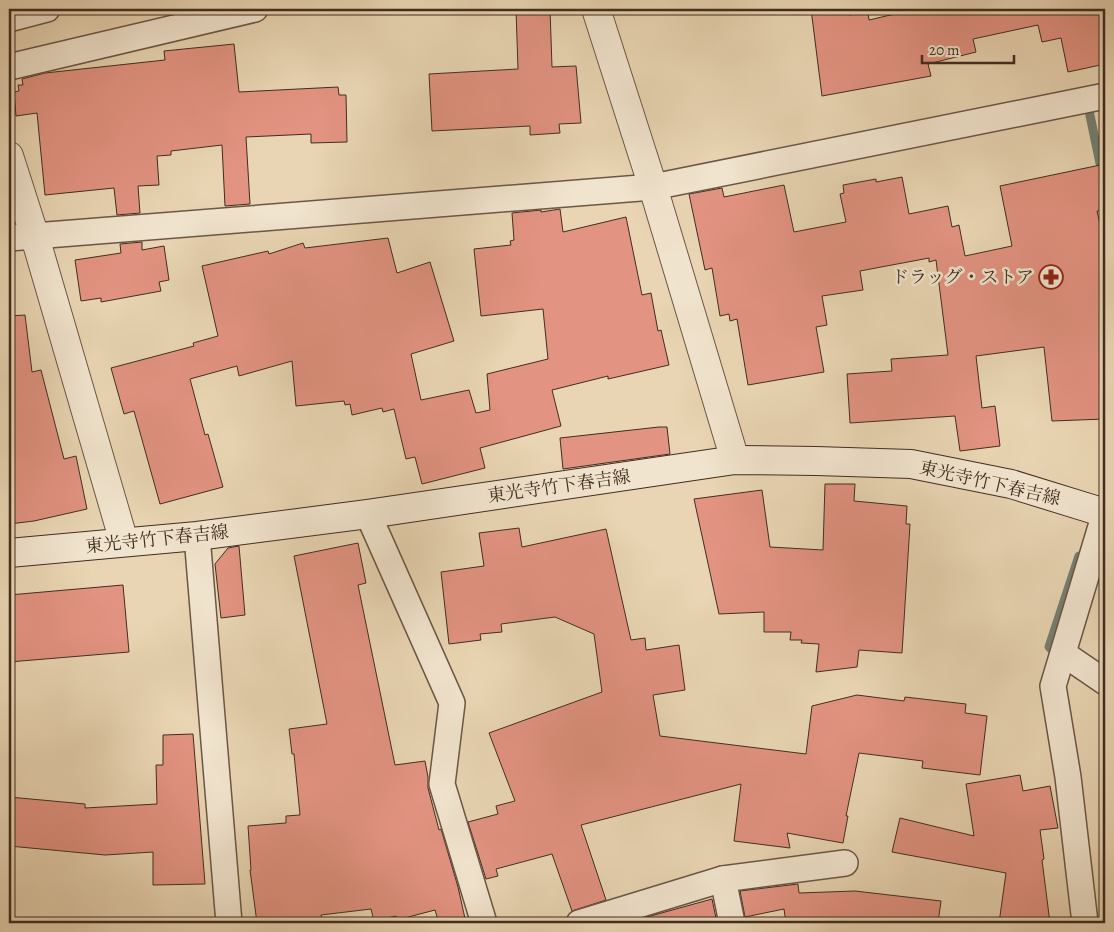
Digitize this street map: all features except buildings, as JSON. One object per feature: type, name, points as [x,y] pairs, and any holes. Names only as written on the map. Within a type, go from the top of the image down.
[{"type":"main road","points":[[596,9],[653,187],[735,460]]},
{"type":"main road","points":[[9,156],[22,237],[124,542]]},
{"type":"main road","name":"東光寺竹下春吉線","points":[[9,553],[197,536],[368,514],[735,460],[911,464],[1012,484],[1105,513]]},
{"type":"street","points":[[9,19],[47,9]]},
{"type":"street","points":[[9,67],[255,9]]},
{"type":"street","points":[[22,237],[653,187],[1105,96]]},
{"type":"street","points":[[1085,923],[1068,777],[1053,686],[1105,513]]},
{"type":"street","points":[[368,514],[452,703],[442,784],[484,923]]},
{"type":"street","points":[[197,536],[229,923]]},
{"type":"street","points":[[1064,654],[1105,682]]},
{"type":"street","points":[[579,923],[723,879],[844,863]]},
{"type":"street","points":[[723,879],[732,923]]},
{"type":"waterway","points":[[1088,106],[1105,187]]},
{"type":"waterway","points":[[1059,656],[1049,647],[1079,556]]},
{"type":"place","name":"ドラッグ・ストア","points":[[1051,277]]}]
